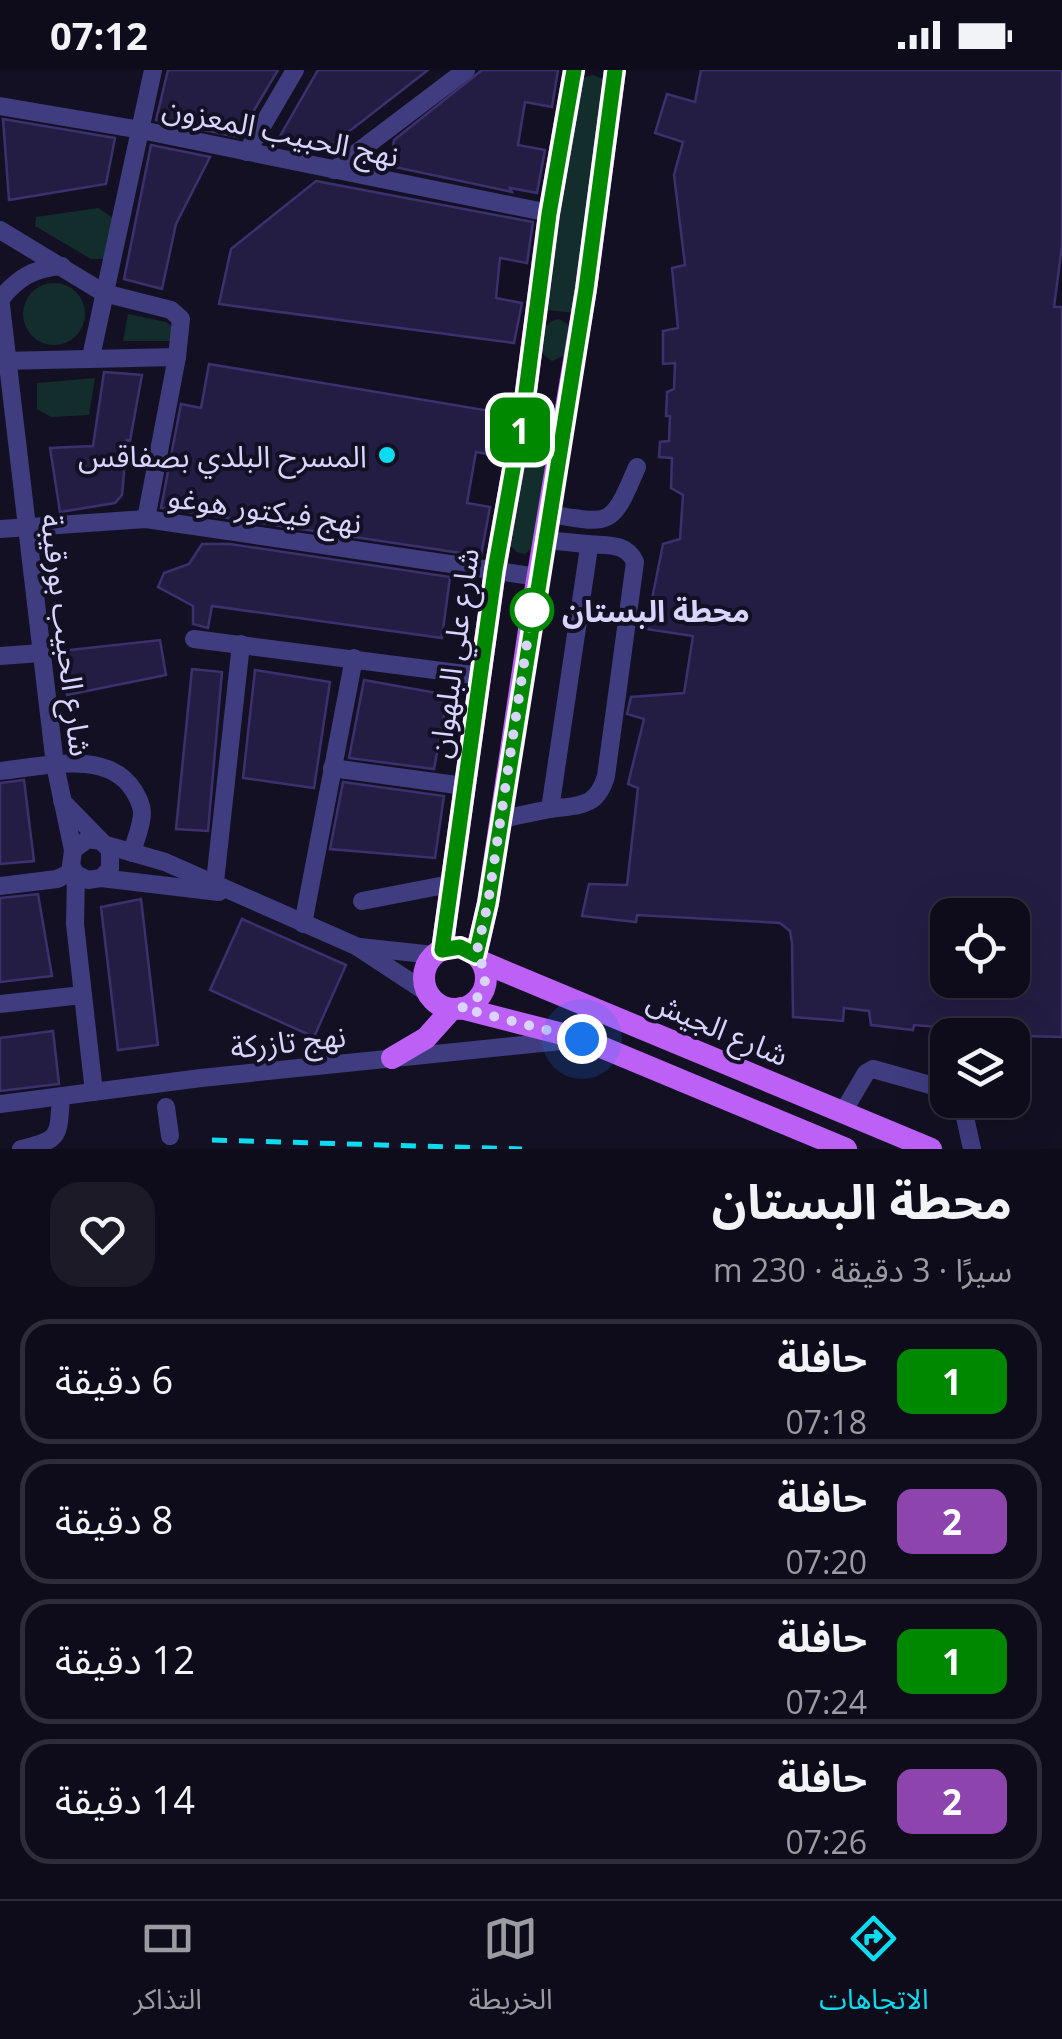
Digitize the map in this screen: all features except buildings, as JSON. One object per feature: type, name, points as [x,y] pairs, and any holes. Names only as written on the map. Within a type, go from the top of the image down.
[{"type":"main road","name":"شارع علي البلهوان","points":[[438,952],[574,70]]},
{"type":"main road","points":[[392,1058],[426,1038],[456,1008],[478,999],[486,981],[479,958],[586,289],[615,70]]},
{"type":"main road","points":[[530,366],[572,371]]},
{"type":"main road","points":[[524,407],[566,413]]},
{"type":"main road","points":[[456,1008],[434,1001],[425,973],[438,952],[460,947],[479,958]]},
{"type":"main road","name":"شارع الجيش","points":[[479,958],[931,1149]]},
{"type":"main road","name":"شارع الجيش","points":[[456,1008],[582,1039],[846,1149]]},
{"type":"street","points":[[91,357],[153,70]]},
{"type":"street","points":[[247,152],[296,70]]},
{"type":"street","points":[[334,170],[466,70]]},
{"type":"street","name":"نهج الحبيب المعزون","points":[[0,106],[141,130],[549,214]]},
{"type":"street","points":[[0,230],[104,293],[176,314],[182,326],[146,519]]},
{"type":"street","points":[[0,298],[20,278],[62,266]]},
{"type":"street","name":"شارع الحبيب بورقيبة","points":[[0,298],[4,360],[55,765],[73,850]]},
{"type":"street","points":[[4,360],[177,357]]},
{"type":"street","points":[[550,514],[594,522],[610,517],[620,506],[637,467]]},
{"type":"street","name":"نهج فيكتور هوغو","points":[[0,529],[146,519],[538,577]]},
{"type":"street","points":[[501,820],[586,804],[602,792],[609,757],[635,562],[621,546],[545,540]]},
{"type":"street","points":[[550,809],[587,544]]},
{"type":"street","points":[[194,640],[480,676]]},
{"type":"street","points":[[215,887],[241,644]]},
{"type":"street","points":[[0,656],[42,652]]},
{"type":"street","points":[[303,924],[354,658]]},
{"type":"street","points":[[0,771],[99,764],[115,770],[128,781],[140,801],[142,815],[132,852]]},
{"type":"street","points":[[332,768],[464,786]]},
{"type":"street","name":"شارع الحبيب بورقيبة","points":[[62,801],[103,843]]},
{"type":"street","points":[[94,1092],[75,924],[75,872],[70,860],[73,850],[88,839],[132,852],[356,946],[429,994]]},
{"type":"street","points":[[75,924],[98,879],[112,863],[103,843]]},
{"type":"street","points":[[0,886],[56,879],[75,872],[98,879],[215,887]]},
{"type":"street","points":[[362,900],[450,884]]},
{"type":"street","points":[[356,946],[438,952]]},
{"type":"street","points":[[0,1004],[82,995]]},
{"type":"street","name":"نهج تازركة","points":[[0,1104],[582,1039]]},
{"type":"street","points":[[843,1112],[866,1073],[874,1069],[930,1085]]},
{"type":"street","points":[[21,1149],[52,1141],[58,1132],[61,1096]]},
{"type":"street","points":[[166,1107],[170,1136]]},
{"type":"street","points":[[966,1118],[972,1149]]},
{"type":"green space","points":[[585,77],[603,79],[574,313],[547,310],[578,87]]},
{"type":"green space","points":[[98,208],[113,218],[104,259],[91,259],[35,226],[36,217]]},
{"type":"green space","points":[[54,283],[76,292],[85,314],[76,336],[54,345],[32,336],[23,314],[32,292]]},
{"type":"green space","points":[[128,314],[166,322],[172,327],[171,341],[123,341]]},
{"type":"green space","points":[[559,319],[569,325],[565,355],[552,361],[541,353],[543,337],[549,323]]},
{"type":"green space","points":[[95,378],[89,415],[51,417],[37,409],[37,383]]},
{"type":"green space","points":[[546,422],[553,429],[534,547],[525,554],[509,544],[531,425]]},
{"type":"railway","points":[[212,1140],[522,1149]]},
{"type":"bus line","name":"1","points":[[574,70],[446,909],[442,950],[460,947],[476,955],[488,903],[586,289],[615,70]]},
{"type":"place","name":"المسرح البلدي بصفاقس","points":[[387,455]]},
{"type":"place","name":"محطة البستان","points":[[532,610]]},
{"type":"route","points":[[532,610],[488,903],[476,955],[486,971],[486,981],[478,999],[461,1008],[582,1039]]}]
